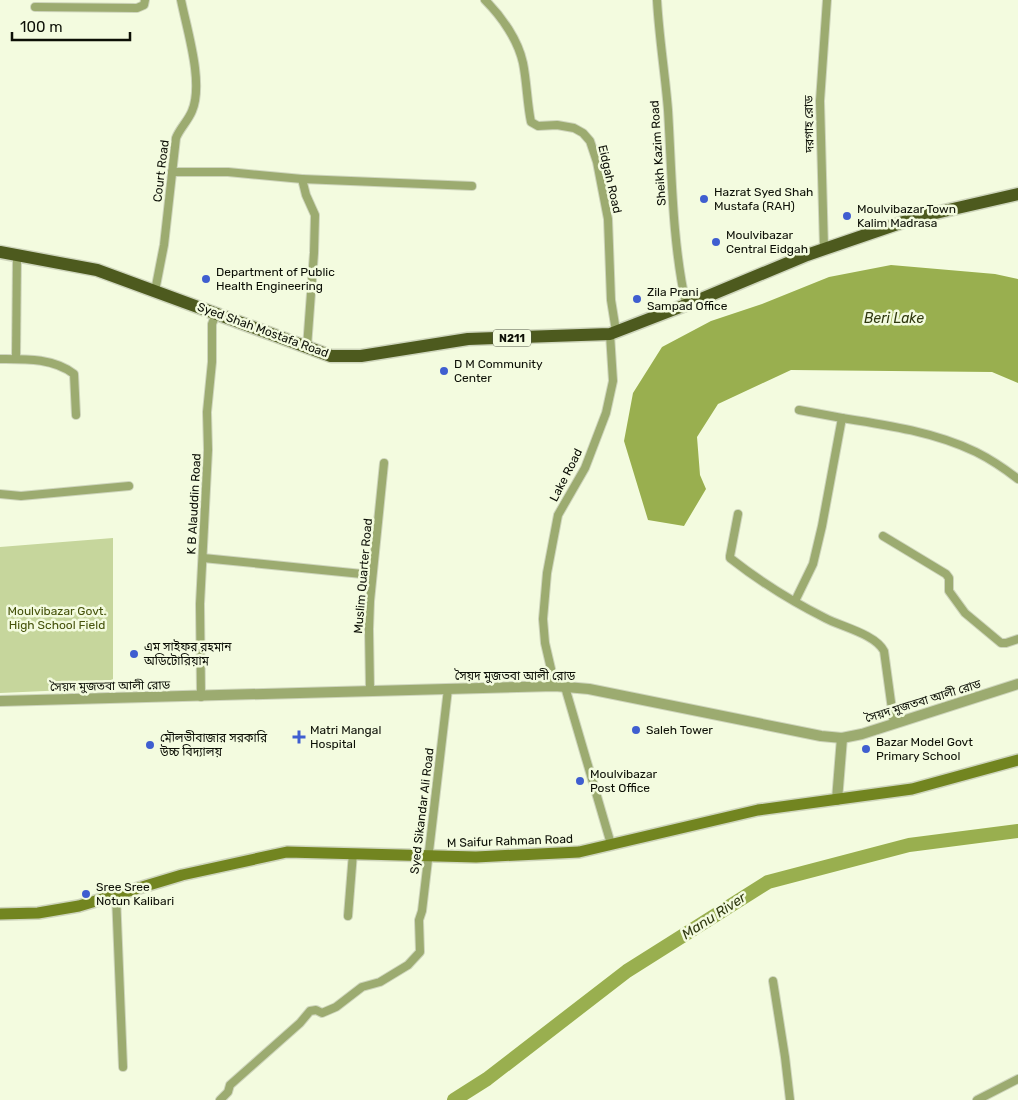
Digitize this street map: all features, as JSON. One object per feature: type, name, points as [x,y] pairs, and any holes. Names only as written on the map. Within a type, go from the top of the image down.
[{"type":"highway","name":"Syed Shah Mostafa Road","points":[[0,252],[97,270],[331,356],[361,356],[468,339],[613,333],[824,249],[918,217],[1018,194]]},
{"type":"main road","name":"M Saifur Rahman Road","points":[[0,914],[38,913],[79,906],[182,875],[287,852],[476,857],[579,852],[758,810],[912,789],[1018,760]]},
{"type":"street","points":[[35,7],[137,8],[144,5],[145,0]]},
{"type":"street","name":"Court Road","points":[[155,292],[164,245],[176,138],[192,112],[196,95],[194,62],[181,0]]},
{"type":"street","name":"Eidgah Road","points":[[485,0],[496,11],[512,36],[523,61],[531,122],[538,126],[557,125],[574,128],[583,133],[590,141],[597,162],[608,219],[613,333]]},
{"type":"street","name":"Sheikh Kazim Road","points":[[657,0],[659,39],[668,108],[672,193],[680,275],[686,304]]},
{"type":"street","name":"দরগাহ রোড","points":[[824,249],[820,101],[827,0]]},
{"type":"street","points":[[172,172],[228,172],[302,179],[472,186]]},
{"type":"street","points":[[302,179],[306,195],[315,215],[307,347]]},
{"type":"street","points":[[16,359],[17,255]]},
{"type":"street","name":"K B Alauddin Road","points":[[201,697],[200,604],[208,450],[207,412],[212,362],[212,324],[216,314]]},
{"type":"street","name":"Lake Road","points":[[611,844],[545,643],[543,619],[547,572],[558,515],[585,468],[606,413],[613,381],[613,333]]},
{"type":"street","points":[[0,359],[49,362],[65,367],[74,374],[76,415]]},
{"type":"street","points":[[799,410],[885,425],[940,438],[977,452],[1018,479]]},
{"type":"street","points":[[795,601],[813,564],[842,418]]},
{"type":"street","name":"Muslim Quarter Road","points":[[370,691],[369,629],[372,575],[384,462]]},
{"type":"street","points":[[0,494],[21,496],[129,486]]},
{"type":"street","points":[[738,514],[730,558],[795,601],[881,645],[884,651],[894,724]]},
{"type":"street","points":[[883,536],[946,574],[950,578],[948,591],[965,614],[1001,643],[1018,639]]},
{"type":"street","points":[[203,558],[372,575]]},
{"type":"street","name":"সৈয়দ মুজতবা আলী রোড","points":[[0,701],[560,687],[589,689],[821,736],[842,738],[894,724],[1018,684]]},
{"type":"street","name":"Syed Sikandar Ali Road","points":[[220,1100],[228,1092],[230,1084],[300,1024],[310,1011],[316,1010],[322,1013],[336,1007],[362,987],[380,982],[408,965],[420,952],[419,920],[422,911],[448,689]]},
{"type":"street","points":[[836,800],[842,738]]},
{"type":"street","points":[[348,916],[353,854]]},
{"type":"street","points":[[116,895],[123,1067]]},
{"type":"street","points":[[772,981],[790,1100]]},
{"type":"street","points":[[980,1099],[1018,1079]]},
{"type":"green space","name":"Moulvibazar Govt. High School Field","points":[[113,538],[113,688],[0,693],[0,547]]},
{"type":"water","name":"Beri Lake","points":[[891,265],[995,274],[1018,279],[1018,383],[992,372],[791,370],[718,404],[697,437],[700,475],[706,489],[684,526],[648,520],[624,441],[633,393],[662,347],[711,321],[762,304],[829,277]]},
{"type":"waterway","name":"Manu River","points":[[454,1100],[487,1079],[627,971],[768,882],[909,845],[1018,831]]},
{"type":"place","name":"Hazrat Syed Shah Mustafa (RAH)","points":[[704,199]]},
{"type":"place","name":"Moulvibazar Town Kalim Madrasa","points":[[847,216]]},
{"type":"place","name":"Moulvibazar Central Eidgah","points":[[716,242]]},
{"type":"place","name":"Department of Public Health Engineering","points":[[206,279]]},
{"type":"place","name":"Zila Prani Sampad Office","points":[[637,299]]},
{"type":"place","name":"D M Community Center","points":[[444,371]]},
{"type":"place","name":"এম সাইফুর রহমান অডিটোরিয়াম","points":[[134,654]]},
{"type":"place","name":"Saleh Tower","points":[[636,730]]},
{"type":"place","name":"Matri Mangal Hospital","points":[[299,737]]},
{"type":"place","name":"মৌলভীবাজার সরকারি উচ্চ বিদ্যালয়","points":[[150,745]]},
{"type":"place","name":"Bazar Model Govt Primary School","points":[[866,749]]},
{"type":"place","name":"Moulvibazar Post Office","points":[[580,781]]},
{"type":"place","name":"Sree Sree Notun Kalibari","points":[[86,894]]}]
